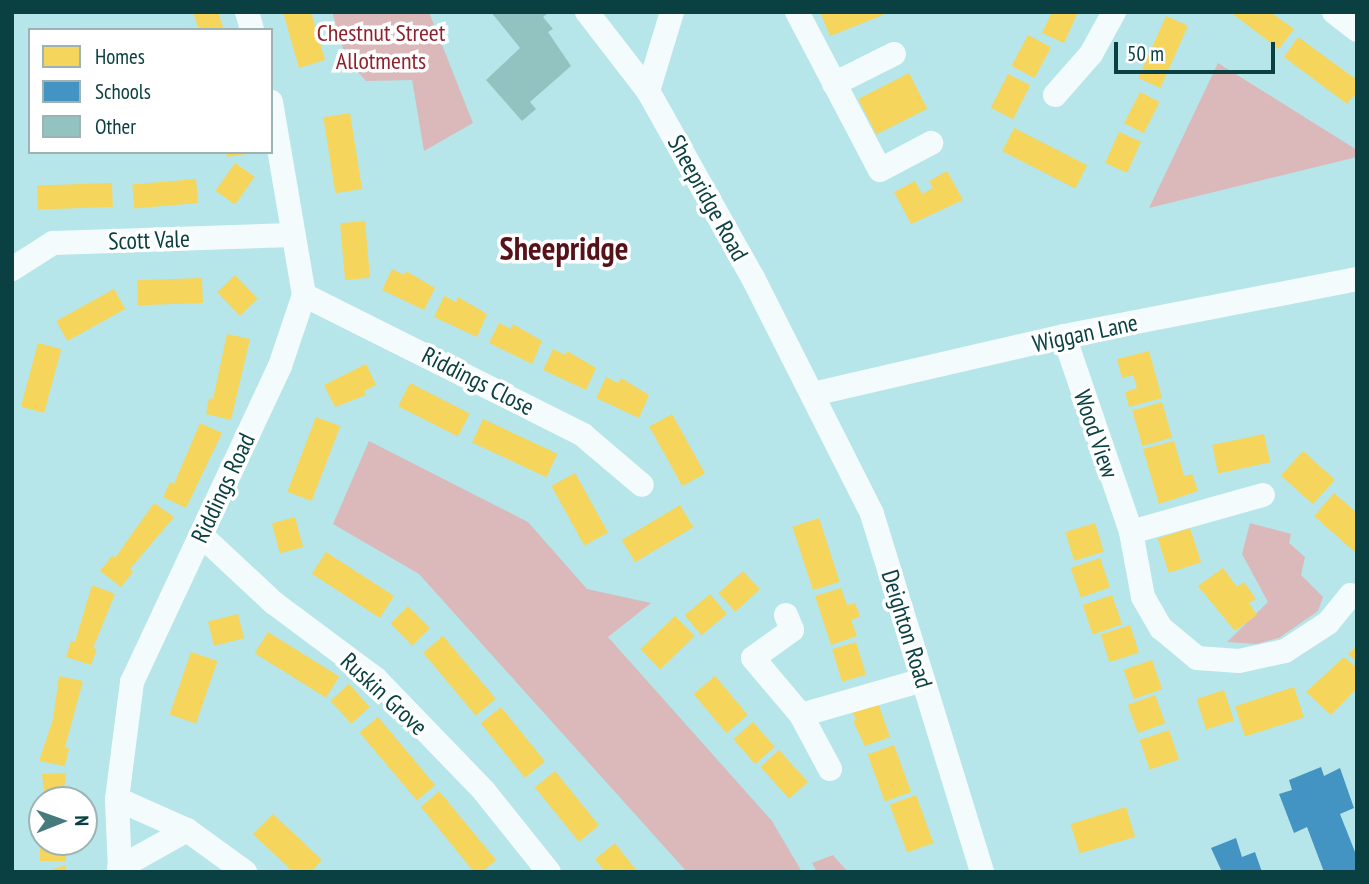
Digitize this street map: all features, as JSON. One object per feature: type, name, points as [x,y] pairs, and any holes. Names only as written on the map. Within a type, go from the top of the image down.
[{"type":"street","name":"Sheepridge Road","points":[[587,12],[648,91],[813,394]]},
{"type":"street","points":[[648,91],[672,12]]},
{"type":"street","points":[[797,12],[880,170],[931,143]]},
{"type":"street","points":[[1055,95],[1091,54],[1114,12]]},
{"type":"street","points":[[1334,12],[1357,30]]},
{"type":"street","points":[[834,84],[894,54]]},
{"type":"street","name":"Riddings Road","points":[[119,870],[117,799],[132,682],[279,366],[303,295],[273,114]]},
{"type":"street","name":"Scott Vale","points":[[12,269],[53,243],[293,235]]},
{"type":"street","name":"Wiggan Lane","points":[[813,394],[1064,336],[1356,282]]},
{"type":"street","name":"Riddings Close","points":[[303,295],[583,435],[642,485]]},
{"type":"street","name":"Wood View","points":[[1064,336],[1131,532],[1143,597],[1161,628],[1197,658],[1239,661],[1285,651],[1328,623],[1351,595]]},
{"type":"street","name":"Deighton Road","points":[[813,394],[872,514],[982,872]]},
{"type":"street","points":[[1131,532],[1263,495]]},
{"type":"street","name":"Ruskin Grove","points":[[201,535],[274,603],[376,679],[484,791],[549,872]]},
{"type":"street","points":[[786,615],[792,630],[746,651],[801,715],[830,769]]},
{"type":"street","points":[[801,715],[923,680]]},
{"type":"street","points":[[117,799],[187,830],[245,872]]},
{"type":"street","points":[[119,870],[187,830]]},
{"type":"green space","name":"Chestnut Street Allotments","points":[[332,12],[429,12],[473,123],[424,151],[412,80],[366,81],[346,58]]},
{"type":"green space","points":[[1218,63],[1357,150],[1357,157],[1149,208]]},
{"type":"green space","points":[[369,441],[528,522],[587,589],[651,603],[608,637],[772,821],[802,872],[687,872],[419,574],[333,524]]},
{"type":"green space","points":[[1250,523],[1291,534],[1289,543],[1305,557],[1301,575],[1323,597],[1318,611],[1279,638],[1256,644],[1227,642],[1268,602],[1242,554]]},
{"type":"green space","points":[[833,855],[848,872],[817,872],[812,863]]},
{"type":"building: Homes","points":[[193,12],[218,12],[223,28],[198,28]]},
{"type":"building: Homes","points":[[283,12],[311,12],[325,60],[299,68]]},
{"type":"building: Homes","points":[[820,12],[882,12],[883,15],[830,36]]},
{"type":"building: Homes","points":[[1052,12],[1078,12],[1064,43],[1042,33]]},
{"type":"building: Homes","points":[[1230,12],[1270,12],[1294,29],[1279,49]]},
{"type":"building: Homes","points":[[1166,16],[1188,26],[1160,88],[1138,78]]},
{"type":"building: Homes","points":[[1028,35],[1051,47],[1035,78],[1012,66]]},
{"type":"building: Homes","points":[[1298,37],[1357,80],[1357,92],[1347,104],[1284,57]]},
{"type":"building: Homes","points":[[909,73],[927,109],[876,135],[858,99]]},
{"type":"building: Homes","points":[[1008,74],[1030,85],[1013,119],[991,108]]},
{"type":"building: Homes","points":[[1140,92],[1160,102],[1144,133],[1124,123]]},
{"type":"building: Homes","points":[[350,113],[362,189],[335,193],[323,117]]},
{"type":"building: Homes","points":[[1014,128],[1087,165],[1075,188],[1002,151]]},
{"type":"building: Homes","points":[[1119,132],[1141,142],[1127,173],[1105,163]]},
{"type":"building: Homes","points":[[235,163],[255,177],[235,205],[215,191]]},
{"type":"building: Homes","points":[[947,171],[963,200],[911,224],[894,192],[915,181],[922,194],[933,188],[929,181]]},
{"type":"building: Homes","points":[[196,179],[198,203],[134,208],[132,185]]},
{"type":"building: Homes","points":[[112,183],[113,207],[38,210],[37,186]]},
{"type":"building: Homes","points":[[365,221],[370,278],[345,280],[340,223]]},
{"type":"building: Homes","points":[[392,269],[404,275],[406,271],[435,288],[424,310],[382,290]]},
{"type":"building: Homes","points":[[235,275],[258,299],[240,316],[217,292]]},
{"type":"building: Homes","points":[[202,278],[203,303],[138,305],[137,280]]},
{"type":"building: Homes","points":[[114,289],[125,309],[67,341],[56,321]]},
{"type":"building: Homes","points":[[444,296],[456,302],[458,297],[487,314],[477,337],[434,317]]},
{"type":"building: Homes","points":[[499,323],[511,329],[513,324],[542,341],[532,364],[489,343]]},
{"type":"building: Homes","points":[[227,334],[250,339],[231,420],[206,414],[209,398],[213,399]]},
{"type":"building: Homes","points":[[38,343],[61,349],[44,413],[21,407]]},
{"type":"building: Homes","points":[[553,349],[565,355],[567,351],[596,368],[586,390],[543,370]]},
{"type":"building: Homes","points":[[1149,351],[1162,398],[1129,407],[1125,392],[1137,388],[1133,375],[1122,378],[1117,359]]},
{"type":"building: Homes","points":[[366,364],[376,385],[364,391],[366,395],[335,407],[324,385]]},
{"type":"building: Homes","points":[[606,377],[618,383],[621,378],[649,395],[639,418],[596,398]]},
{"type":"building: Homes","points":[[410,383],[470,413],[458,437],[398,406]]},
{"type":"building: Homes","points":[[1162,402],[1172,438],[1142,446],[1132,411]]},
{"type":"building: Homes","points":[[672,414],[705,473],[682,486],[649,427]]},
{"type":"building: Homes","points":[[316,417],[340,426],[312,501],[287,492]]},
{"type":"building: Homes","points":[[483,419],[557,454],[546,477],[472,443]]},
{"type":"building: Homes","points":[[200,423],[222,433],[186,508],[163,497],[170,482],[174,484]]},
{"type":"building: Homes","points":[[1264,434],[1270,462],[1218,473],[1212,445]]},
{"type":"building: Homes","points":[[1174,441],[1184,476],[1192,474],[1198,491],[1159,504],[1143,449]]},
{"type":"building: Homes","points":[[1303,451],[1335,480],[1313,504],[1281,476]]},
{"type":"building: Homes","points":[[575,473],[608,532],[584,546],[551,486]]},
{"type":"building: Homes","points":[[1334,493],[1357,513],[1357,554],[1314,516]]},
{"type":"building: Homes","points":[[154,503],[174,517],[130,569],[133,572],[121,587],[100,571],[112,556],[115,558]]},
{"type":"building: Homes","points":[[680,505],[693,527],[635,562],[622,540]]},
{"type":"building: Homes","points":[[295,517],[303,547],[280,553],[272,523]]},
{"type":"building: Homes","points":[[819,518],[840,582],[813,590],[792,527]]},
{"type":"building: Homes","points":[[1095,523],[1104,552],[1074,561],[1065,532]]},
{"type":"building: Homes","points":[[1190,528],[1201,562],[1169,573],[1158,539]]},
{"type":"building: Homes","points":[[326,552],[394,596],[380,618],[312,574]]},
{"type":"building: Homes","points":[[1100,558],[1110,587],[1081,597],[1071,568]]},
{"type":"building: Homes","points":[[1223,568],[1237,587],[1244,582],[1256,599],[1249,603],[1257,615],[1235,631],[1198,586]]},
{"type":"building: Homes","points":[[743,571],[760,590],[735,612],[718,593]]},
{"type":"building: Homes","points":[[92,585],[115,594],[93,648],[97,649],[91,665],[66,657],[71,641],[75,642]]},
{"type":"building: Homes","points":[[841,588],[847,605],[855,603],[860,617],[851,620],[857,636],[831,645],[815,596]]},
{"type":"building: Homes","points":[[710,594],[727,614],[701,635],[685,615]]},
{"type":"building: Homes","points":[[1112,595],[1122,624],[1093,634],[1083,605]]},
{"type":"building: Homes","points":[[408,606],[430,628],[412,646],[390,624]]},
{"type":"building: Homes","points":[[238,614],[244,638],[214,646],[208,621]]},
{"type":"building: Homes","points":[[675,616],[694,636],[660,669],[640,649]]},
{"type":"building: Homes","points":[[1130,625],[1139,653],[1109,662],[1101,635]]},
{"type":"building: Homes","points":[[268,632],[339,677],[326,698],[255,653]]},
{"type":"building: Homes","points":[[443,636],[496,699],[476,716],[423,653]]},
{"type":"building: Homes","points":[[856,642],[866,675],[842,682],[832,649]]},
{"type":"building: Homes","points":[[1357,646],[1357,662],[1348,654]]},
{"type":"building: Homes","points":[[191,652],[217,661],[196,724],[170,714]]},
{"type":"building: Homes","points":[[1344,657],[1357,668],[1357,688],[1331,715],[1306,692]]},
{"type":"building: Homes","points":[[1152,660],[1162,689],[1134,699],[1124,670]]},
{"type":"building: Homes","points":[[59,676],[83,681],[65,747],[69,748],[65,766],[39,761],[53,719]]},
{"type":"building: Homes","points":[[715,676],[748,715],[726,733],[694,694]]},
{"type":"building: Homes","points":[[349,684],[370,707],[351,724],[330,701]]},
{"type":"building: Homes","points":[[1294,687],[1304,717],[1245,737],[1235,706]]},
{"type":"building: Homes","points":[[1224,690],[1234,720],[1206,729],[1196,699]]},
{"type":"building: Homes","points":[[1155,695],[1165,723],[1138,733],[1128,705]]},
{"type":"building: Homes","points":[[878,703],[890,737],[865,746],[853,721],[856,720],[853,712]]},
{"type":"building: Homes","points":[[501,707],[545,761],[525,778],[481,723]]},
{"type":"building: Homes","points":[[378,717],[435,785],[417,801],[360,732]]},
{"type":"building: Homes","points":[[753,722],[775,747],[755,764],[733,739]]},
{"type":"building: Homes","points":[[1169,730],[1179,759],[1150,769],[1140,740]]},
{"type":"building: Homes","points":[[894,745],[911,792],[885,802],[868,755]]},
{"type":"building: Homes","points":[[779,750],[808,782],[789,799],[760,767]]},
{"type":"building: Homes","points":[[555,771],[599,825],[579,842],[535,787]]},
{"type":"building: Homes","points":[[66,773],[65,786],[43,786],[42,774]]},
{"type":"building: Homes","points":[[439,791],[496,860],[482,872],[474,872],[421,807]]},
{"type":"building: Homes","points":[[916,795],[933,843],[907,853],[890,805]]},
{"type":"building: Homes","points":[[1126,807],[1135,837],[1080,854],[1071,824]]},
{"type":"building: Homes","points":[[273,814],[322,860],[311,872],[293,872],[253,834]]},
{"type":"building: Homes","points":[[615,843],[638,872],[605,872],[595,859]]},
{"type":"building: Homes","points":[[40,856],[66,856],[66,861],[40,861]]},
{"type":"building: Homes","points":[[65,865],[67,872],[48,872],[48,871]]},
{"type":"building: Schools","points":[[1321,767],[1324,776],[1340,768],[1354,808],[1340,814],[1357,857],[1357,872],[1324,872],[1307,827],[1294,833],[1279,794],[1292,790],[1289,780]]},
{"type":"building: Schools","points":[[1236,838],[1242,857],[1255,852],[1262,872],[1222,872],[1211,848]]},
{"type":"building: Other","points":[[491,12],[549,12],[543,17],[553,29],[548,32],[571,66],[530,102],[536,109],[522,121],[486,80],[520,48]]},
{"type":"district","name":"Sheepridge","points":[[564,248]]}]
